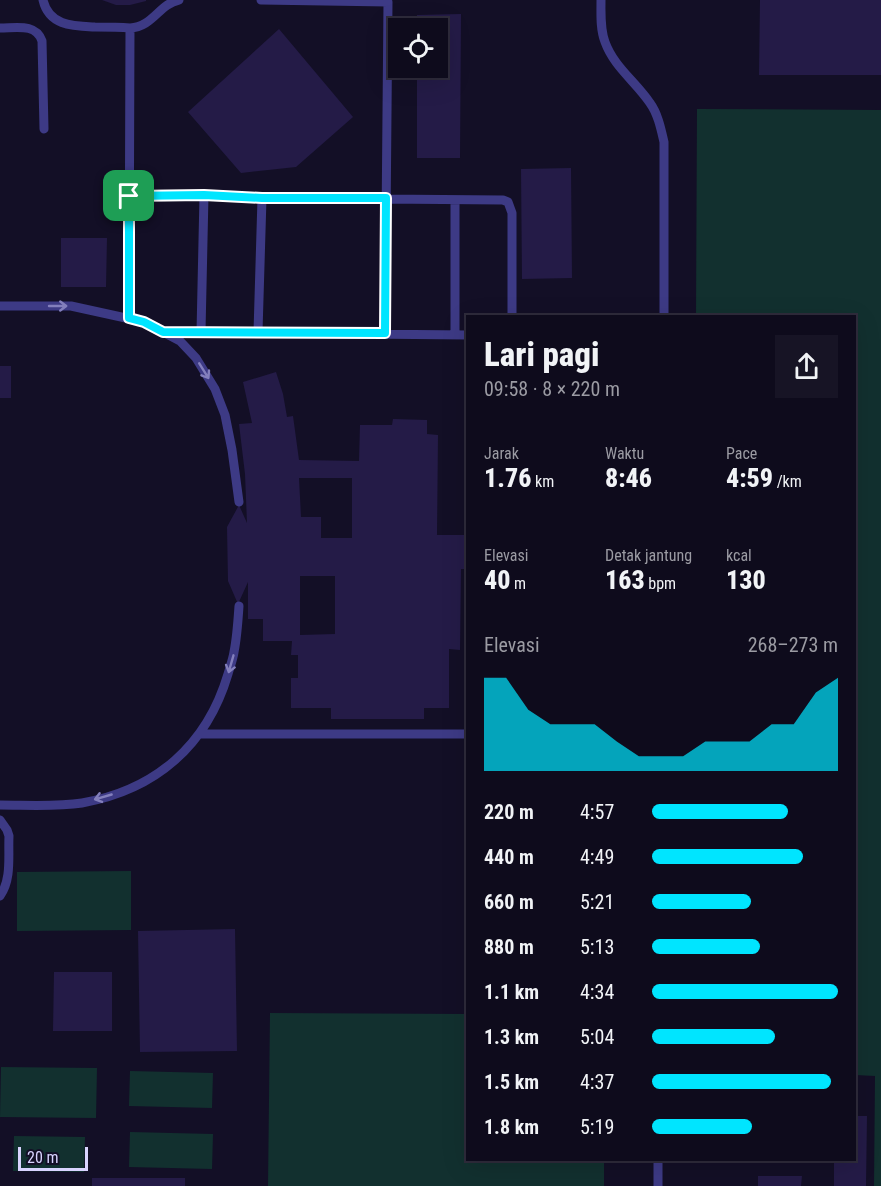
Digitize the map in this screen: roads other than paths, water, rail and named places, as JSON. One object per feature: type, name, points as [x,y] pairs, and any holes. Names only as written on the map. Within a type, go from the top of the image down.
[{"type":"lane","points":[[44,0],[48,12],[64,24],[130,28],[136,28],[148,22],[168,5],[179,0]]},
{"type":"lane","points":[[261,0],[388,2],[385,333]]},
{"type":"lane","points":[[601,0],[605,42],[617,64],[650,102],[664,142],[664,315]]},
{"type":"lane","points":[[0,28],[32,29],[40,36],[44,129]]},
{"type":"lane","points":[[129,318],[130,28]]},
{"type":"lane","points":[[129,196],[204,195],[262,198],[503,200],[511,207],[513,315]]},
{"type":"lane","points":[[201,332],[204,195]]},
{"type":"lane","points":[[258,332],[262,198]]},
{"type":"lane","points":[[455,200],[455,335]]},
{"type":"lane","points":[[0,306],[70,306],[144,322],[180,341],[196,358],[215,389],[225,415],[239,502]]},
{"type":"lane","points":[[163,332],[466,335]]},
{"type":"lane","points":[[0,805],[80,803],[102,798],[130,789],[155,776],[177,759],[200,734],[214,711],[224,687],[234,653],[239,606]]},
{"type":"lane","points":[[200,734],[466,734]]},
{"type":"lane","points":[[0,820],[9,836],[8,876],[0,896]]},
{"type":"lane","points":[[658,1161],[658,1186]]}]
